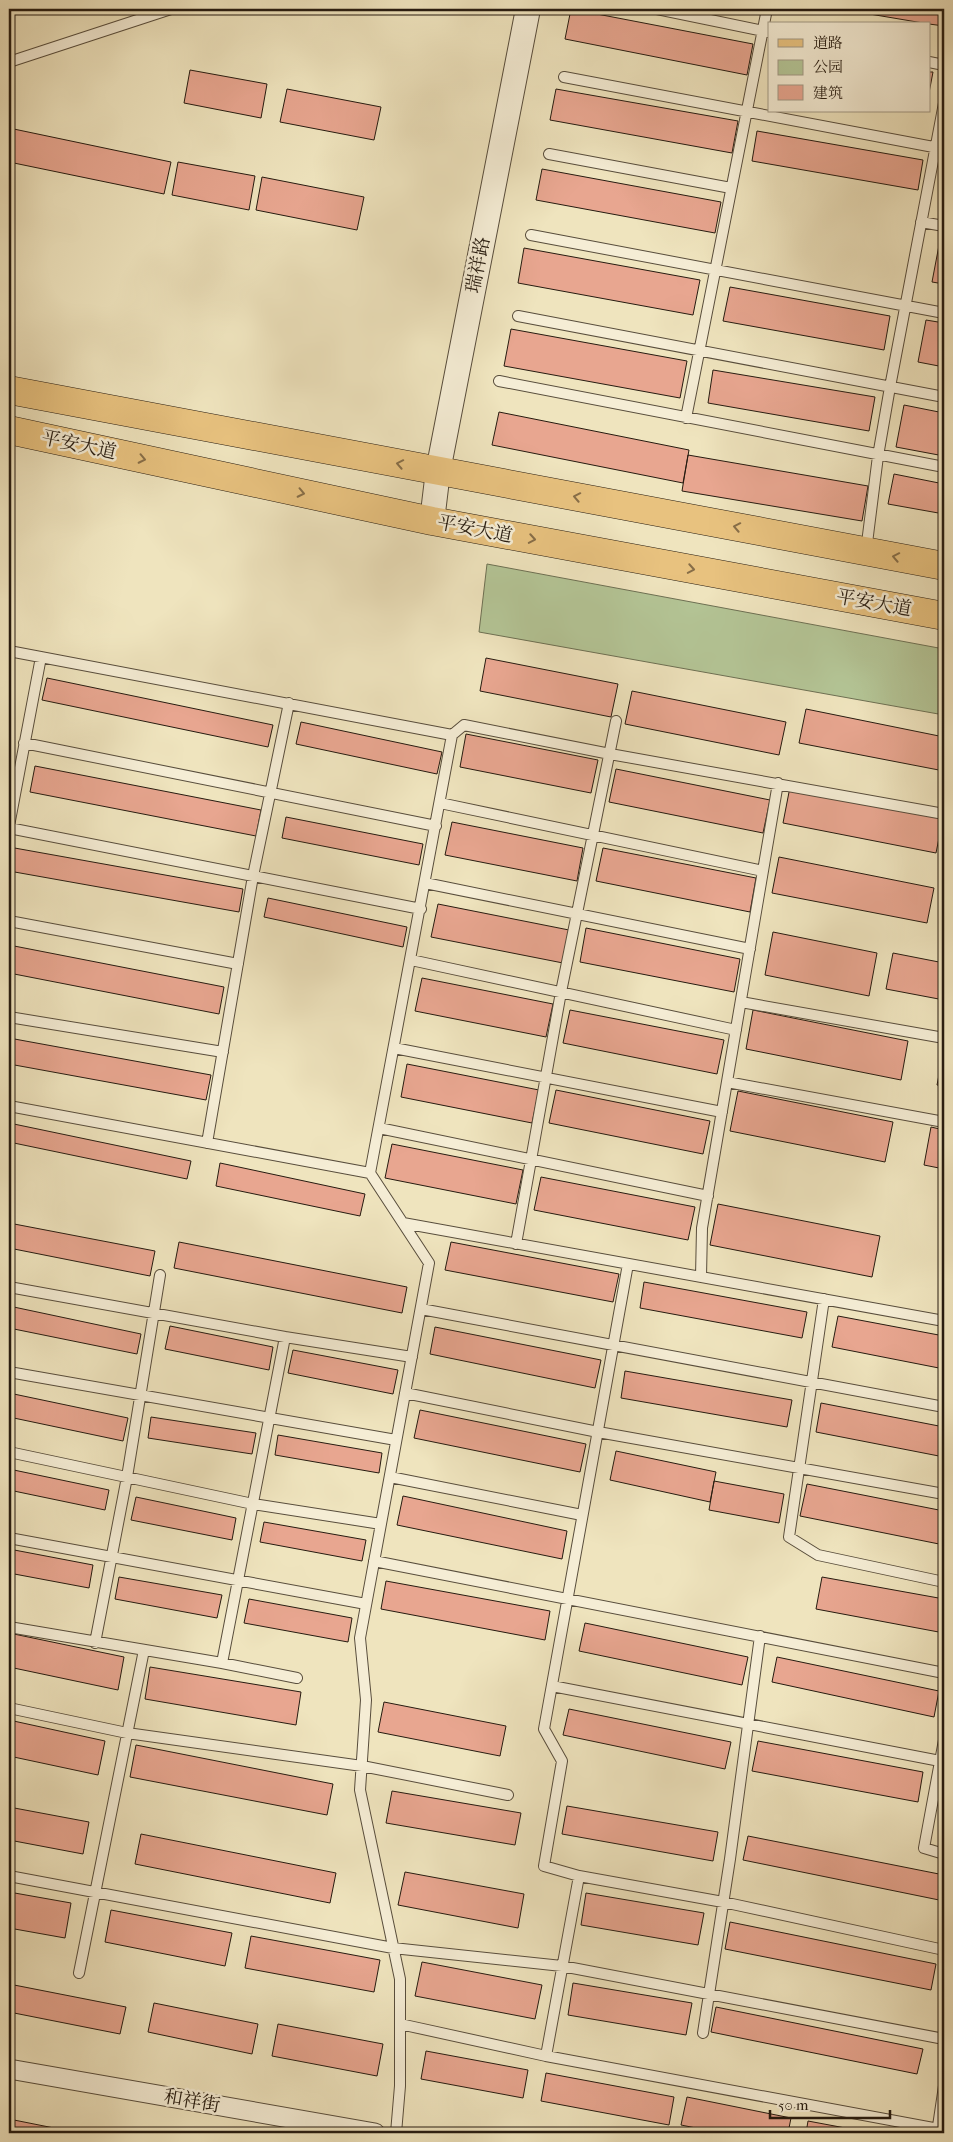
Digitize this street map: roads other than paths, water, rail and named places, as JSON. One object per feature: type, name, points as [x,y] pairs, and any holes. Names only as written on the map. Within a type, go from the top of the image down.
[{"type":"main road","points":[[9,390],[944,566]]},
{"type":"main road","name":"平安大道","points":[[9,430],[432,521],[944,616]]},
{"type":"street","name":"瑞祥路","points":[[432,521],[438,471],[528,9]]},
{"type":"street","name":"和祥街","points":[[9,2068],[375,2133]]},
{"type":"lane","points":[[9,62],[171,9]]},
{"type":"lane","points":[[657,9],[766,31]]},
{"type":"lane","points":[[686,418],[731,188],[766,31],[767,9]]},
{"type":"lane","points":[[930,62],[944,64]]},
{"type":"lane","points":[[564,77],[940,148]]},
{"type":"lane","points":[[866,551],[878,456],[921,222],[940,148],[944,104]]},
{"type":"lane","points":[[550,154],[731,188]]},
{"type":"lane","points":[[921,222],[944,226]]},
{"type":"lane","points":[[532,234],[906,304],[944,313]]},
{"type":"lane","points":[[518,316],[944,397]]},
{"type":"lane","points":[[499,381],[878,456],[944,467]]},
{"type":"lane","points":[[9,651],[452,735]]},
{"type":"lane","points":[[41,657],[9,827],[421,909]]},
{"type":"lane","points":[[207,1142],[253,876],[289,703]]},
{"type":"lane","points":[[516,1244],[561,992],[616,721]]},
{"type":"lane","points":[[396,2133],[400,2086],[400,1979],[360,1790],[366,1700],[360,1638],[429,1263],[370,1173],[421,909],[452,735],[464,725],[610,754],[944,814]]},
{"type":"lane","points":[[24,743],[436,826]]},
{"type":"lane","points":[[701,1277],[702,1228],[778,783]]},
{"type":"lane","points":[[440,802],[763,871]]},
{"type":"lane","points":[[425,883],[750,949]]},
{"type":"lane","points":[[9,921],[238,964]]},
{"type":"lane","points":[[411,960],[736,1030]]},
{"type":"lane","points":[[741,1002],[944,1038]]},
{"type":"lane","points":[[9,1017],[222,1052]]},
{"type":"lane","points":[[394,1048],[722,1112]]},
{"type":"lane","points":[[727,1082],[944,1122]]},
{"type":"lane","points":[[9,1106],[370,1173]]},
{"type":"lane","points":[[379,1128],[708,1196]]},
{"type":"lane","points":[[403,1223],[944,1320]]},
{"type":"lane","points":[[628,1264],[544,1729],[562,1761],[544,1866],[579,1876],[723,1902],[944,1950]]},
{"type":"lane","points":[[95,1642],[127,1477],[160,1275]]},
{"type":"lane","points":[[9,1287],[285,1337],[412,1357]]},
{"type":"lane","points":[[824,1299],[789,1538],[818,1555],[944,1582]]},
{"type":"lane","points":[[421,1309],[944,1407]]},
{"type":"lane","points":[[222,1663],[285,1337]]},
{"type":"lane","points":[[9,1372],[396,1440]]},
{"type":"lane","points":[[405,1393],[598,1432],[944,1494]]},
{"type":"lane","points":[[9,1452],[253,1504],[381,1524]]},
{"type":"lane","points":[[390,1477],[582,1515]]},
{"type":"lane","points":[[9,1538],[238,1582],[366,1604]]},
{"type":"lane","points":[[374,1561],[944,1673]]},
{"type":"lane","points":[[9,1627],[222,1663],[297,1678]]},
{"type":"lane","points":[[703,2033],[749,1724],[760,1636]]},
{"type":"lane","points":[[79,1973],[144,1650]]},
{"type":"lane","points":[[552,1686],[940,1762]]},
{"type":"lane","points":[[9,1708],[127,1733],[362,1766],[508,1795]]},
{"type":"lane","points":[[944,1740],[924,1848],[944,1854]]},
{"type":"lane","points":[[9,1876],[393,1948],[562,1966],[944,2039]]},
{"type":"lane","points":[[546,2056],[579,1876]]},
{"type":"lane","points":[[400,2024],[546,2056],[940,2131],[944,2086]]}]
